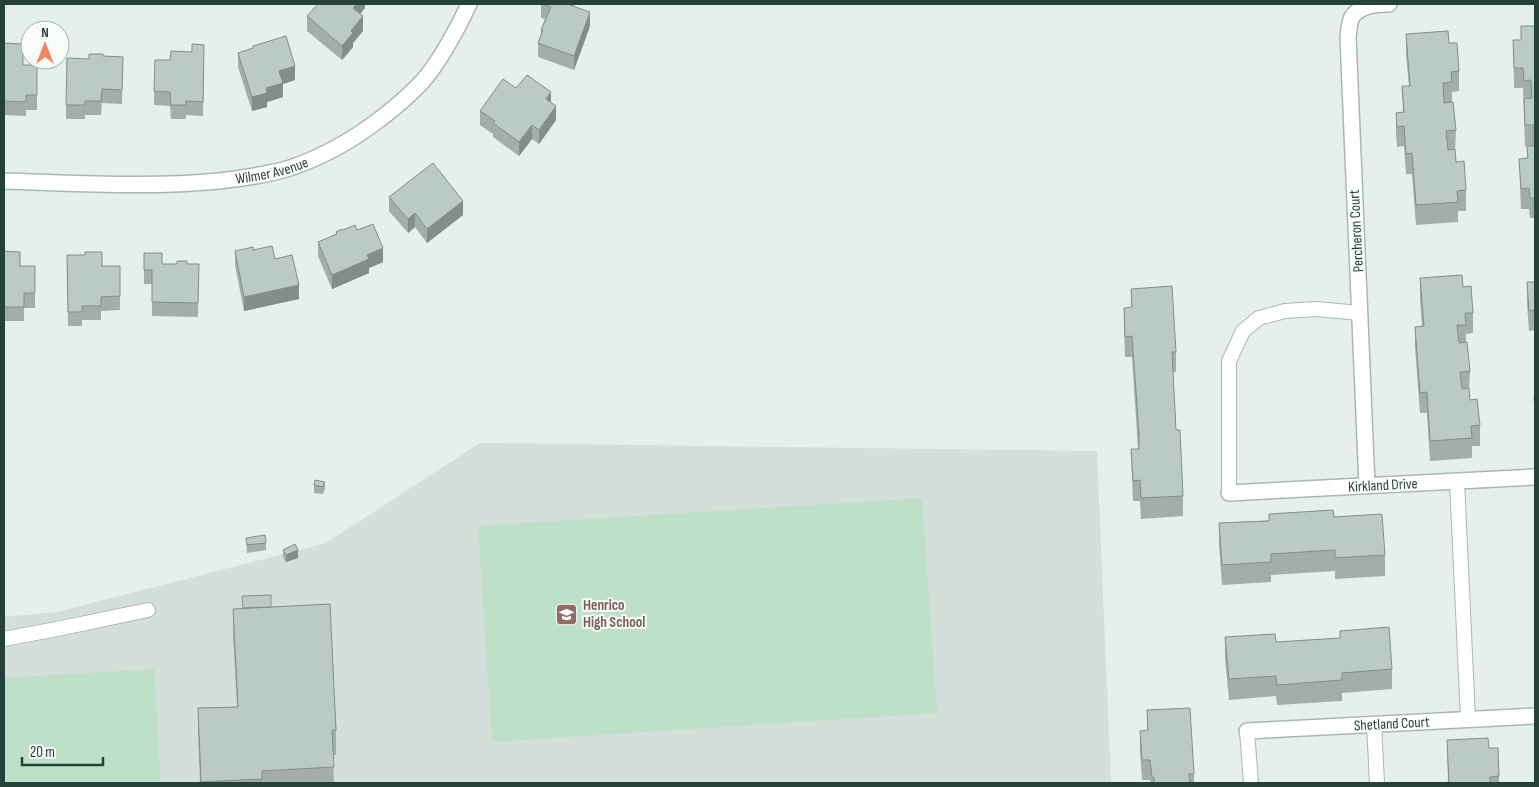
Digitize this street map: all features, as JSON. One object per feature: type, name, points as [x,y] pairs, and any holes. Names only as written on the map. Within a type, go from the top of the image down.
[{"type":"street","name":"Wilmer Avenue","points":[[4,181],[188,184],[247,178],[290,168],[331,150],[365,130],[402,102],[428,75],[469,4]]},
{"type":"street","name":"Percheron Court","points":[[1367,486],[1348,37],[1352,18],[1359,11],[1374,4],[1389,4]]},
{"type":"street","name":"Kirkland Drive","points":[[1229,494],[1535,477]]},
{"type":"street","name":"Shetland Court","points":[[1247,731],[1535,716]]},
{"type":"lane","points":[[1229,494],[1229,361],[1243,331],[1259,318],[1285,311],[1316,309],[1360,313]]},
{"type":"lane","points":[[1457,481],[1468,720]]},
{"type":"lane","points":[[4,639],[148,610]]},
{"type":"lane","points":[[1374,724],[1377,783]]},
{"type":"lane","points":[[1247,731],[1250,783]]},
{"type":"shaded area","name":"Henrico High School","points":[[480,443],[1097,451],[1111,783],[4,783],[4,617],[57,612],[326,543]]},
{"type":"green space","points":[[922,498],[937,713],[492,742],[478,526]]},
{"type":"green space","points":[[154,669],[161,783],[4,783],[4,678]]},
{"type":"building","points":[[318,4],[357,4],[353,8],[363,16],[351,31],[353,33],[342,46],[307,16]]},
{"type":"building","points":[[541,4],[571,4],[590,12],[574,56],[538,43],[543,30],[541,30],[551,7]]},
{"type":"building","points":[[1521,26],[1535,26],[1535,146],[1534,125],[1525,125],[1524,99],[1532,98],[1531,80],[1524,81],[1523,68],[1514,68],[1513,40],[1521,40]]},
{"type":"building","points":[[1448,31],[1449,43],[1457,43],[1459,71],[1451,72],[1452,82],[1443,83],[1444,103],[1453,102],[1456,130],[1446,131],[1448,150],[1455,149],[1456,162],[1464,161],[1466,190],[1457,191],[1458,202],[1416,205],[1412,153],[1406,154],[1404,126],[1397,127],[1396,113],[1404,112],[1402,86],[1410,86],[1406,34]]},
{"type":"building","points":[[286,36],[295,66],[279,71],[283,83],[266,88],[267,93],[252,97],[238,53],[253,48],[253,46]]},
{"type":"building","points":[[4,43],[20,44],[20,70],[37,70],[37,95],[26,95],[26,102],[4,101]]},
{"type":"building","points":[[192,44],[204,45],[203,102],[186,101],[186,105],[171,105],[170,92],[154,91],[155,60],[170,60],[171,51],[192,52]]},
{"type":"building","points":[[89,54],[123,57],[122,90],[102,89],[101,101],[85,101],[85,105],[66,105],[67,70],[70,70],[70,58],[89,59]]},
{"type":"building","points":[[527,75],[551,92],[546,99],[556,106],[539,130],[532,125],[519,142],[493,123],[495,121],[480,111],[503,79],[516,88]]},
{"type":"building","points":[[1527,146],[1535,146],[1535,198],[1530,198],[1529,188],[1521,189],[1519,159],[1528,158]]},
{"type":"building","points":[[433,163],[463,201],[427,229],[415,213],[408,219],[389,197]]},
{"type":"building","points":[[373,224],[383,248],[367,255],[369,259],[332,275],[318,242],[337,234],[336,232],[342,229],[355,225],[357,230]]},
{"type":"building","points":[[272,246],[275,259],[292,255],[299,285],[244,297],[235,251],[253,247],[253,250]]},
{"type":"building","points":[[4,251],[20,252],[20,266],[35,266],[35,293],[24,293],[24,307],[4,307]]},
{"type":"building","points":[[85,252],[102,252],[102,266],[120,266],[120,296],[101,297],[101,306],[82,306],[82,312],[68,312],[67,255],[85,255]]},
{"type":"building","points":[[144,253],[162,253],[162,264],[177,264],[177,261],[187,261],[187,264],[199,264],[198,303],[152,302],[152,270],[144,270]]},
{"type":"building","points":[[1462,275],[1463,287],[1471,286],[1473,313],[1465,313],[1466,325],[1457,325],[1459,343],[1467,342],[1470,371],[1460,372],[1462,389],[1469,388],[1470,400],[1477,399],[1480,425],[1471,426],[1472,438],[1430,441],[1427,392],[1420,393],[1415,327],[1424,326],[1420,278]]},
{"type":"building","points":[[1527,282],[1535,282],[1535,310],[1529,311]]},
{"type":"building","points":[[1172,286],[1176,352],[1172,352],[1176,430],[1180,430],[1183,496],[1141,498],[1140,480],[1133,481],[1131,449],[1139,449],[1139,433],[1132,336],[1125,337],[1124,308],[1132,307],[1131,289]]},
{"type":"building","points":[[315,480],[325,482],[323,487],[314,485]]},
{"type":"building","points":[[1333,510],[1334,517],[1382,514],[1385,555],[1335,558],[1335,550],[1271,554],[1271,562],[1222,565],[1219,523],[1269,521],[1269,514]]},
{"type":"building","points":[[265,535],[266,543],[247,545],[246,538]]},
{"type":"building","points":[[295,544],[298,550],[286,555],[283,550]]},
{"type":"building","points":[[271,595],[271,607],[243,608],[242,596]]},
{"type":"building","points":[[330,604],[336,730],[332,730],[334,767],[262,771],[262,779],[201,782],[198,708],[238,707],[233,609]]},
{"type":"building","points":[[1389,627],[1392,669],[1342,673],[1342,680],[1277,685],[1276,676],[1229,679],[1225,637],[1275,634],[1276,642],[1340,638],[1340,631]]},
{"type":"building","points":[[1190,708],[1194,774],[1189,774],[1190,783],[1154,783],[1150,760],[1142,760],[1140,731],[1148,730],[1147,710]]},
{"type":"building","points":[[1488,738],[1489,748],[1498,748],[1499,776],[1490,777],[1490,783],[1449,783],[1447,740]]},
{"type":"place","name":"Henrico High School","points":[[567,614]]}]
